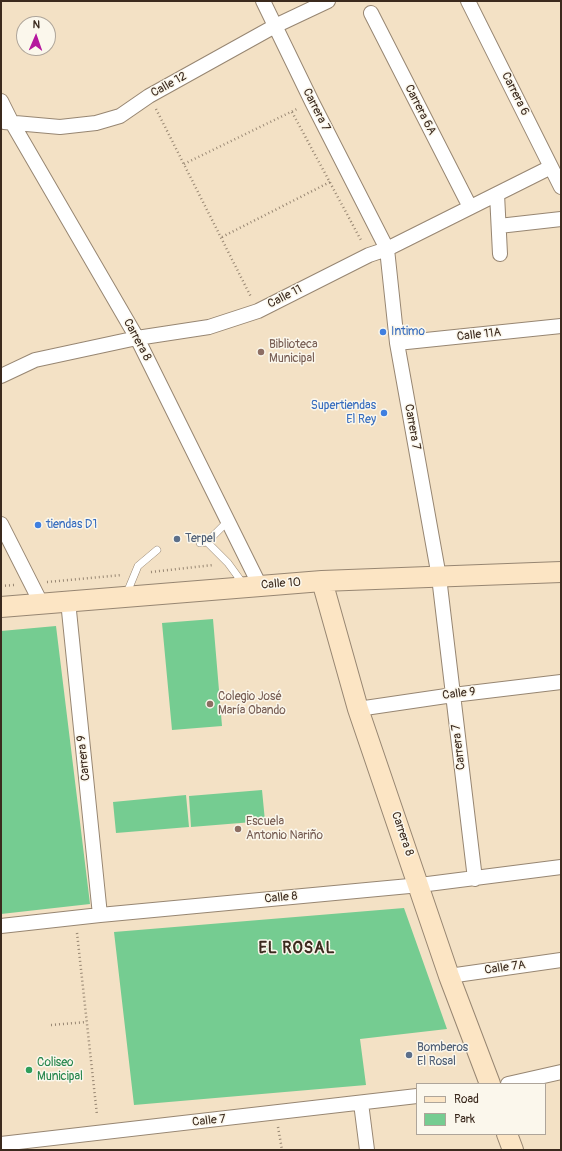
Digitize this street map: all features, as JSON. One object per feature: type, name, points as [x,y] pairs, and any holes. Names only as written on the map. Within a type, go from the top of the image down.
[{"type":"street","name":"Carrera 7","points":[[263,1],[312,102],[387,249],[397,343],[439,577],[475,879]]},
{"type":"street","name":"Calle 12","points":[[6,122],[60,127],[96,123],[120,116],[149,96],[275,26],[328,1]]},
{"type":"street","name":"Carrera 6","points":[[468,1],[561,186]]},
{"type":"street","name":"Carrera 6A","points":[[371,13],[470,207]]},
{"type":"street","name":"Carrera 8","points":[[1,101],[6,122],[137,338],[228,521],[253,586]]},
{"type":"street","name":"Calle 11","points":[[3,371],[35,360],[137,338],[209,327],[258,311],[369,255],[387,249],[551,167]]},
{"type":"street","points":[[497,194],[500,254]]},
{"type":"street","points":[[499,226],[561,219]]},
{"type":"street","name":"Calle 11A","points":[[397,343],[561,326]]},
{"type":"street","points":[[1,524],[41,604]]},
{"type":"street","name":"Calle 10","points":[[1,607],[322,581],[561,572]]},
{"type":"street","name":"Carrera 8","points":[[322,581],[358,709],[420,885],[449,976],[490,1083]]},
{"type":"street","name":"Carrera 9","points":[[68,602],[100,915]]},
{"type":"street","name":"Calle 9","points":[[358,709],[453,695],[561,682]]},
{"type":"street","name":"Calle 8","points":[[1,926],[100,915],[420,885],[561,867]]},
{"type":"street","name":"Calle 7A","points":[[449,976],[561,960]]},
{"type":"street","points":[[512,1083],[561,1072]]},
{"type":"street","name":"Calle 7","points":[[1,1144],[416,1096]]},
{"type":"street","points":[[362,1103],[367,1150]]},
{"type":"street","points":[[507,1135],[513,1150]]},
{"type":"lane","points":[[228,521],[204,543],[253,586]]},
{"type":"lane","points":[[125,597],[138,566],[157,550]]},
{"type":"path","points":[[149,96],[222,237],[258,311]]},
{"type":"path","points":[[184,164],[312,102]]},
{"type":"path","points":[[292,112],[369,255]]},
{"type":"path","points":[[222,237],[330,182]]},
{"type":"path","points":[[77,933],[96,1115]]},
{"type":"path","points":[[51,1025],[87,1022]]},
{"type":"path","points":[[276,1113],[282,1150]]},
{"type":"green space","points":[[213,619],[222,726],[172,730],[162,623]]},
{"type":"green space","points":[[56,626],[90,904],[1,914],[1,631]]},
{"type":"green space","points":[[262,790],[265,821],[191,827],[189,796]]},
{"type":"green space","points":[[186,795],[189,827],[116,833],[113,802]]},
{"type":"green space","points":[[404,908],[447,1029],[360,1039],[366,1085],[134,1105],[114,932]]},
{"type":"place","name":"Intimo","points":[[383,332]]},
{"type":"place","name":"Biblioteca Municipal","points":[[261,352]]},
{"type":"place","name":"Supertiendas El Rey","points":[[384,413]]},
{"type":"place","name":"tiendas D1","points":[[38,525]]},
{"type":"place","name":"Terpel","points":[[177,539]]},
{"type":"place","name":"Colegio José María Obando","points":[[210,704]]},
{"type":"place","name":"Escuela Antonio Nariño","points":[[238,829]]},
{"type":"place","name":"Bomberos El Rosal","points":[[409,1055]]},
{"type":"place","name":"Coliseo Municipal","points":[[29,1070]]},
{"type":"district","name":"EL ROSAL","points":[[297,949]]}]
